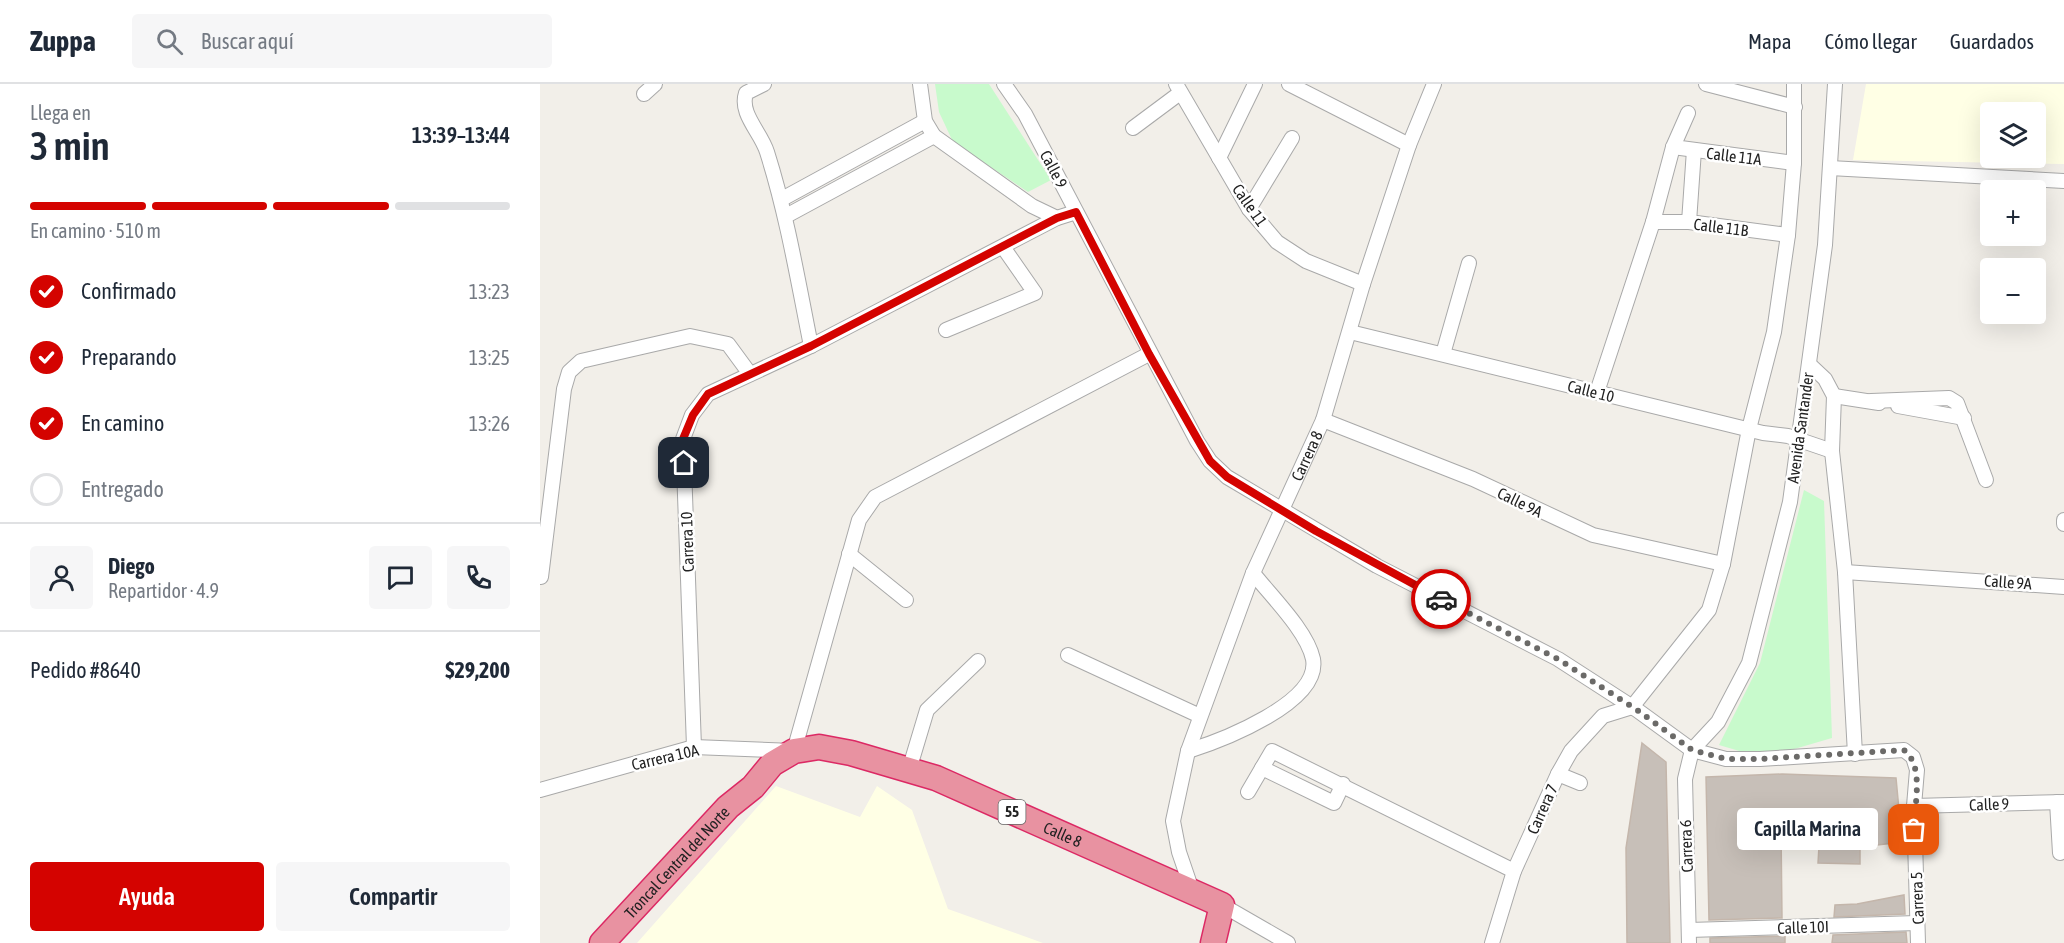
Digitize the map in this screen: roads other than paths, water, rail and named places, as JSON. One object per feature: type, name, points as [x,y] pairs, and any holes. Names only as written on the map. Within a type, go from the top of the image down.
[{"type":"highway","name":"Calle 8","points":[[794,751],[819,747],[936,778],[1222,905]]},
{"type":"highway","name":"Troncal Central del Norte","points":[[602,943],[728,807],[753,787],[772,764],[794,751]]},
{"type":"highway","name":"Troncal Central del Norte","points":[[621,943],[740,815],[753,787]]},
{"type":"highway","points":[[1213,943],[1222,905]]},
{"type":"street","points":[[644,94],[656,84]]},
{"type":"street","points":[[764,84],[746,93],[744,108],[765,145],[782,199],[811,346]]},
{"type":"street","points":[[920,84],[925,121],[933,136],[1032,206],[1057,218]]},
{"type":"street","name":"Calle 9","points":[[1004,84],[1025,114],[1149,354],[1210,461],[1227,477],[1377,566],[1558,659],[1638,711],[1692,750],[1726,759],[1904,750]]},
{"type":"street","points":[[1219,158],[1255,84]]},
{"type":"street","points":[[1289,84],[1409,145]]},
{"type":"street","name":"Carrera 8","points":[[1193,893],[1179,852],[1173,821],[1178,785],[1188,751],[1253,573],[1323,420],[1363,284],[1409,145],[1434,84]]},
{"type":"street","points":[[1706,84],[1795,107]]},
{"type":"street","points":[[1638,711],[1709,610],[1723,564],[1756,431],[1774,332],[1788,235],[1794,164],[1794,84]]},
{"type":"street","name":"Avenida Santander","points":[[1692,750],[1718,722],[1749,663],[1790,502],[1793,438],[1809,364],[1824,256],[1834,84]]},
{"type":"street","points":[[1133,128],[1178,88]]},
{"type":"street","name":"Calle 11","points":[[1178,88],[1249,209],[1277,242],[1306,261],[1363,284]]},
{"type":"street","points":[[1598,392],[1653,222],[1673,147],[1688,113]]},
{"type":"street","points":[[782,199],[925,121]]},
{"type":"street","points":[[786,216],[933,136]]},
{"type":"street","points":[[1249,209],[1292,138]]},
{"type":"street","name":"Calle 11A","points":[[1673,147],[1794,164]]},
{"type":"street","points":[[1689,222],[1694,150]]},
{"type":"street","points":[[1830,168],[2064,182]]},
{"type":"street","name":"Carrera 10","points":[[694,747],[683,439],[693,415],[708,394],[811,346],[1057,218],[1076,212]]},
{"type":"street","name":"Calle 11B","points":[[1653,222],[1689,222],[1788,235]]},
{"type":"street","points":[[946,330],[1035,293],[1003,247]]},
{"type":"street","points":[[1443,354],[1469,263]]},
{"type":"street","name":"Calle 10","points":[[1350,332],[1756,431],[1793,438],[1833,451]]},
{"type":"street","points":[[541,577],[564,389],[570,372],[581,361],[690,336],[728,344],[750,374]]},
{"type":"street","points":[[794,751],[859,520],[875,497],[1149,354]]},
{"type":"street","points":[[1809,364],[1825,379],[1834,396],[1833,451],[1845,572],[1855,754]]},
{"type":"street","points":[[1834,396],[1872,401],[1949,398],[1957,404],[1964,418],[1986,480]]},
{"type":"street","name":"Calle 9A","points":[[1323,420],[1473,479],[1593,536],[1723,564]]},
{"type":"street","points":[[849,554],[906,600]]},
{"type":"street","name":"Calle 9A","points":[[1845,572],[2064,587]]},
{"type":"street","points":[[1188,751],[1221,741],[1294,700],[1310,679],[1313,661],[1306,640],[1253,573]]},
{"type":"street","points":[[1068,655],[1200,716]]},
{"type":"street","points":[[909,770],[927,710],[978,661]]},
{"type":"street","name":"Carrera 7","points":[[1492,943],[1514,871],[1569,778],[1571,751],[1603,716],[1638,711]]},
{"type":"street","name":"Carrera 10A","points":[[540,790],[694,747],[794,751]]},
{"type":"street","name":"Carrera 6","points":[[1689,936],[1685,779],[1692,750]]},
{"type":"street","name":"Carrera 5","points":[[1904,750],[1912,757],[1917,770],[1914,806],[1918,943]]},
{"type":"street","points":[[1248,792],[1272,751],[1343,784],[1514,871]]},
{"type":"street","points":[[1262,768],[1334,803],[1343,784]]},
{"type":"street","points":[[2060,853],[2061,802]]},
{"type":"street","name":"Calle 9","points":[[1914,806],[2061,802]]},
{"type":"street","name":"Calle 8","points":[[1222,905],[1288,943]]},
{"type":"street","name":"Calle 10I","points":[[1689,936],[1917,923]]},
{"type":"place","name":"Capilla Marina","points":[[1914,830]]}]
